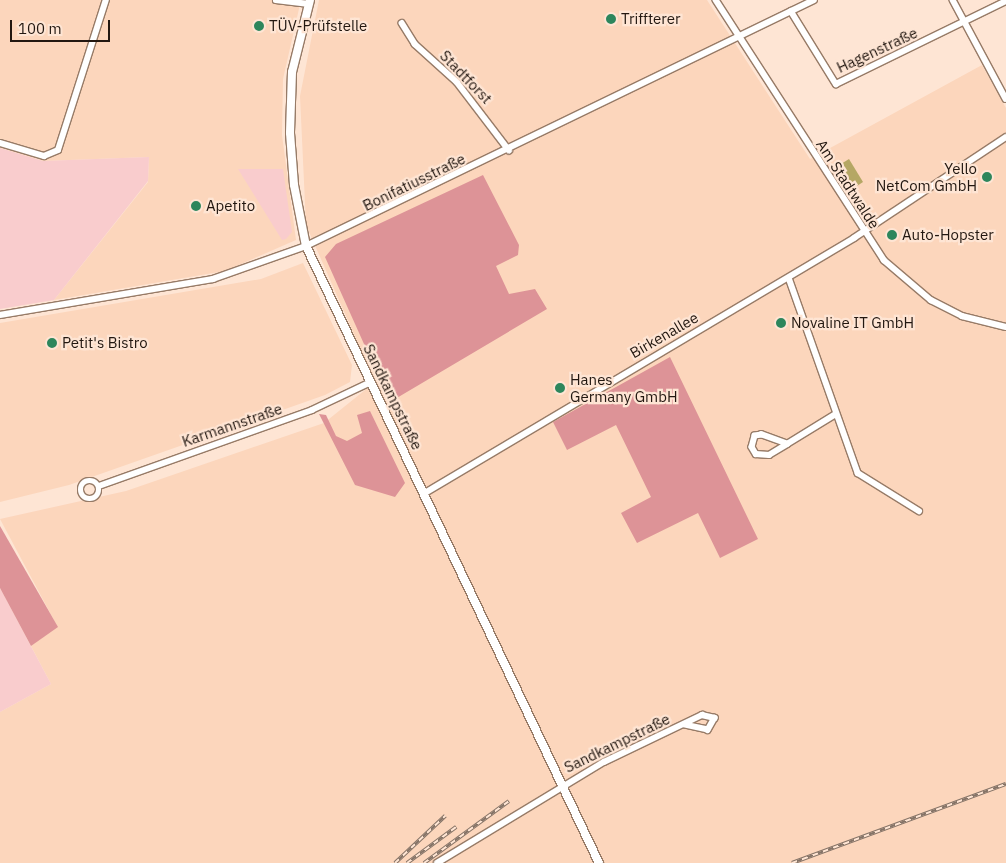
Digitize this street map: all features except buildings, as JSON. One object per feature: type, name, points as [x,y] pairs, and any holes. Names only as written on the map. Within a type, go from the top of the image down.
[{"type":"street","points":[[0,143],[44,156],[58,150],[106,0]]},
{"type":"street","points":[[276,0],[310,2]]},
{"type":"street","name":"Am Stadtwalde","points":[[716,0],[864,232],[890,266],[931,300],[962,316],[1006,327]]},
{"type":"street","name":"Bonifatiusstraße","points":[[0,315],[188,284],[306,246],[509,150],[814,0]]},
{"type":"street","points":[[952,0],[1006,99]]},
{"type":"street","name":"Hagenstraße","points":[[791,11],[836,84],[1006,1]]},
{"type":"street","name":"Sandkampstraße","points":[[310,2],[292,72],[290,133],[294,185],[306,246],[425,493],[599,863]]},
{"type":"street","name":"Stadtforst","points":[[402,23],[415,44],[457,82],[509,150]]},
{"type":"street","name":"Birkenallee","points":[[425,493],[864,232],[1006,137]]},
{"type":"street","points":[[788,278],[858,473],[919,511]]},
{"type":"street","name":"Karmannstraße","points":[[99,486],[305,412],[371,382]]},
{"type":"street","points":[[787,444],[762,435],[755,436],[752,447],[756,454],[769,454],[787,444],[836,414]]},
{"type":"street","name":"Sandkampstraße","points":[[562,786],[702,715],[716,718],[708,730],[685,725]]},
{"type":"street","points":[[437,863],[562,786]]},
{"type":"shaded area","points":[[0,0],[301,0],[283,79],[282,135],[296,240],[225,271],[54,300],[148,182],[149,157],[43,161],[0,148]]},
{"type":"shaded area","points":[[319,0],[707,0],[810,159],[982,65],[1006,108],[1006,863],[0,863],[0,712],[51,684],[31,646],[56,624],[0,519],[126,491],[324,423],[375,382],[306,225],[300,96]]},
{"type":"shaded area","points":[[0,148],[43,161],[149,157],[148,181],[54,300],[0,309]]},
{"type":"shaded area","points":[[849,159],[863,182],[848,192],[833,169]]},
{"type":"shaded area","points":[[238,169],[283,169],[292,232],[286,239],[282,240]]},
{"type":"shaded area","points":[[483,175],[519,245],[518,255],[496,266],[509,294],[535,289],[547,309],[390,402],[325,257],[336,244]]},
{"type":"shaded area","points":[[303,263],[352,365],[350,382],[325,395],[69,485],[0,502],[0,323],[261,279]]},
{"type":"shaded area","points":[[670,357],[758,539],[720,558],[698,513],[637,543],[621,513],[651,497],[616,425],[567,450],[553,422]]},
{"type":"shaded area","points":[[370,411],[405,483],[395,497],[355,485],[319,414],[326,415],[336,436],[347,441],[362,433],[357,415]]},
{"type":"shaded area","points":[[0,526],[58,627],[31,646],[0,588]]},
{"type":"shaded area","points":[[0,588],[51,684],[0,712]]},
{"type":"railway","points":[[792,863],[1006,784]]},
{"type":"railway","points":[[424,863],[509,801]]},
{"type":"railway","points":[[395,863],[445,816]]},
{"type":"railway","points":[[407,863],[456,827]]},
{"type":"place","name":"Triffterer","points":[[611,19]]},
{"type":"place","name":"TÜV-Prüfstelle","points":[[259,26]]},
{"type":"place","name":"Yello NetCom GmbH","points":[[987,177]]},
{"type":"place","name":"Apetito","points":[[196,206]]},
{"type":"place","name":"Auto-Hopster","points":[[892,235]]},
{"type":"place","name":"Novaline IT GmbH","points":[[781,323]]},
{"type":"place","name":"Petit's Bistro","points":[[52,343]]},
{"type":"place","name":"Hanes Germany GmbH","points":[[560,388]]}]
